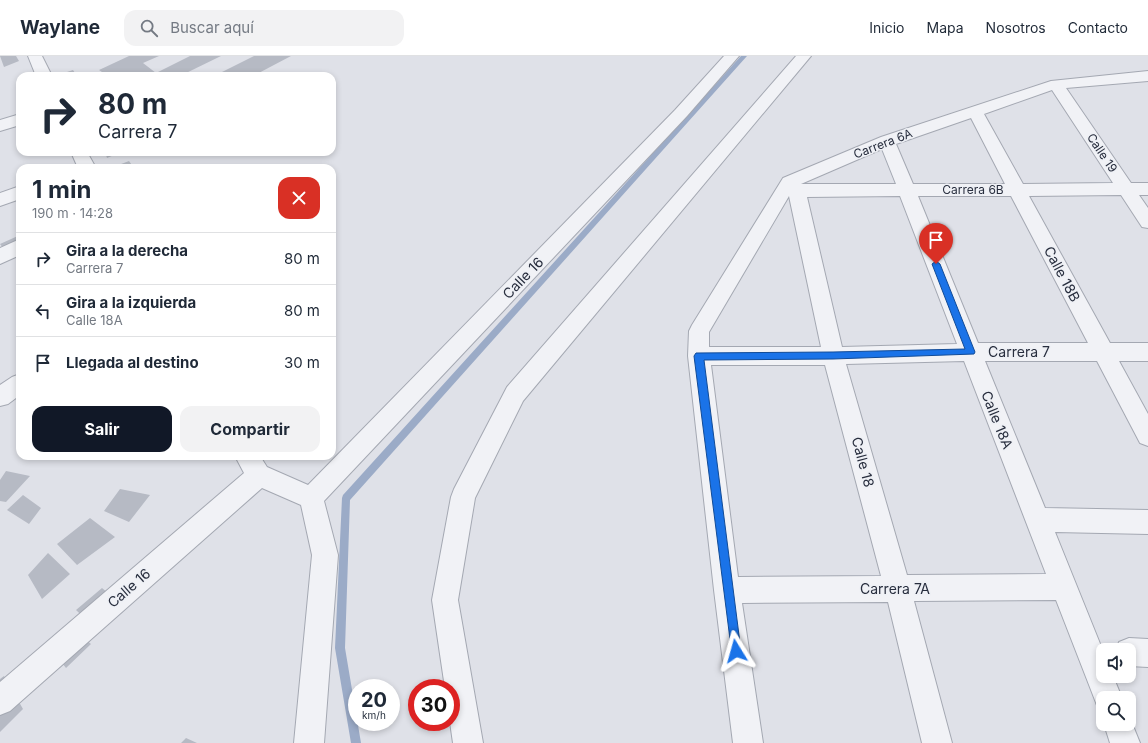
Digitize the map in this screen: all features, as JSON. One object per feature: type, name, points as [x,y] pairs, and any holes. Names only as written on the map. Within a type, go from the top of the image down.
[{"type":"street","points":[[35,56],[42,72]]},
{"type":"street","name":"Calle 16","points":[[311,498],[681,113],[732,56]]},
{"type":"street","points":[[468,743],[445,600],[463,497],[515,394],[804,56]]},
{"type":"street","name":"Carrera 6A","points":[[793,186],[887,141],[1056,84],[1148,76]]},
{"type":"street","name":"Calle 19","points":[[1056,84],[1148,222]]},
{"type":"street","name":"Calle 18B","points":[[975,111],[1148,436]]},
{"type":"street","points":[[0,126],[16,120]]},
{"type":"street","name":"Calle 18A","points":[[887,141],[1064,587],[1096,651]]},
{"type":"street","points":[[748,743],[727,590],[699,356],[699,331],[793,186]]},
{"type":"street","name":"Carrera 6B","points":[[793,186],[907,190],[1148,189]]},
{"type":"street","name":"Calle 18","points":[[793,186],[833,356],[898,589],[937,743]]},
{"type":"street","points":[[0,200],[16,194]]},
{"type":"street","points":[[0,257],[16,248]]},
{"type":"street","name":"Carrera 7","points":[[699,356],[833,356],[970,352],[1148,352]]},
{"type":"street","points":[[0,397],[16,386]]},
{"type":"street","points":[[253,465],[311,498],[325,556],[309,743]]},
{"type":"street","name":"Calle 16","points":[[0,701],[253,465]]},
{"type":"street","points":[[1037,520],[1148,522]]},
{"type":"street","name":"Carrera 7A","points":[[727,590],[1064,587]]},
{"type":"street","points":[[1136,652],[1148,653]]},
{"type":"street","points":[[1121,731],[1125,743]]},
{"type":"building","points":[[0,56],[16,56],[19,61],[4,67]]},
{"type":"building","points":[[129,56],[159,56],[143,63],[155,72],[102,72],[99,70]]},
{"type":"building","points":[[190,56],[221,56],[188,72],[158,72]]},
{"type":"building","points":[[254,56],[291,56],[261,72],[222,72]]},
{"type":"building","points":[[129,161],[131,164],[121,164]]},
{"type":"building","points":[[16,237],[16,255],[11,258],[0,244]]},
{"type":"building","points":[[6,471],[30,476],[6,502],[0,501],[0,480]]},
{"type":"building","points":[[120,489],[150,495],[129,522],[104,511]]},
{"type":"building","points":[[23,495],[41,508],[29,524],[7,510]]},
{"type":"building","points":[[90,518],[115,537],[77,565],[57,544]]},
{"type":"building","points":[[48,553],[70,574],[42,599],[28,575]]},
{"type":"building","points":[[102,588],[119,602],[97,630],[76,610]]},
{"type":"building","points":[[70,626],[91,644],[66,668],[47,644]]},
{"type":"building","points":[[4,676],[23,709],[0,732],[0,679]]},
{"type":"building","points":[[186,738],[197,743],[181,743]]},
{"type":"waterway","points":[[356,743],[340,648],[346,498],[744,56]]},
{"type":"route","points":[[736,651],[727,590],[699,356],[833,356],[970,352],[936,264]]}]
